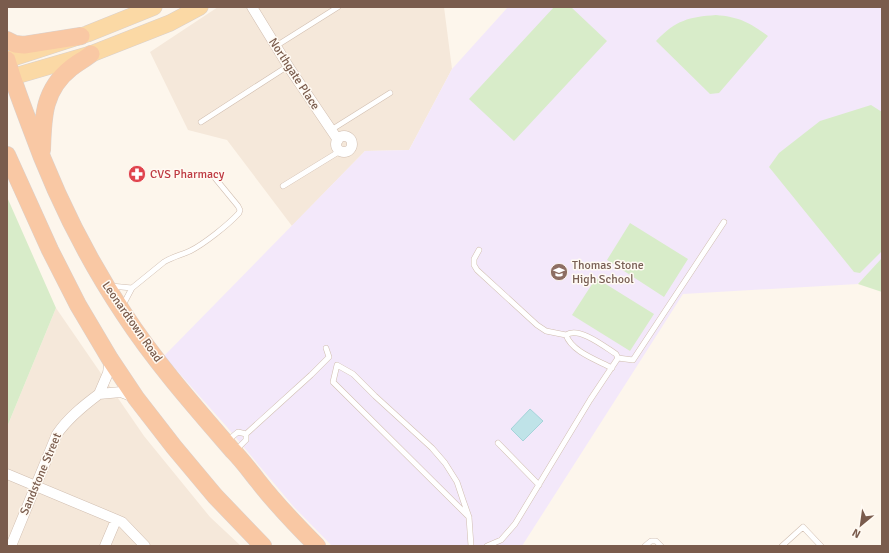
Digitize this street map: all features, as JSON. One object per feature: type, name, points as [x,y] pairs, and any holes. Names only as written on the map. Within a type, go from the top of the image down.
[{"type":"highway","points":[[7,40],[15,44],[24,45],[81,36]]},
{"type":"highway","points":[[42,160],[43,120],[51,93],[62,76],[92,54]]},
{"type":"highway","name":"Leonardtown Road","points":[[7,60],[9,77],[42,160],[72,226],[121,310],[164,368],[259,483],[317,546]]},
{"type":"highway","points":[[7,155],[50,250],[78,305],[110,359],[136,398],[174,447],[215,496],[262,546]]},
{"type":"main road","points":[[7,60],[81,36],[154,7]]},
{"type":"main road","points":[[9,77],[92,54],[170,23],[200,7]]},
{"type":"street","name":"Northgate Place","points":[[252,7],[288,66],[338,140]]},
{"type":"street","points":[[346,137],[350,139],[352,144],[349,150],[345,152],[340,151],[337,146],[338,140],[346,137]]},
{"type":"street","name":"Sandstone Street","points":[[11,546],[57,434],[75,412],[99,394],[108,373],[110,359]]},
{"type":"street","points":[[99,394],[121,392],[136,398]]},
{"type":"street","points":[[7,474],[35,487],[122,522],[145,546]]},
{"type":"street","points":[[105,546],[116,520]]},
{"type":"lane","points":[[276,46],[338,7]]},
{"type":"lane","points":[[201,122],[288,66]]},
{"type":"lane","points":[[331,130],[390,93]]},
{"type":"lane","points":[[283,186],[340,151]]},
{"type":"lane","points":[[121,310],[132,288],[169,258],[190,250],[211,236],[239,213],[240,210],[238,206],[216,178]]},
{"type":"lane","points":[[479,250],[474,259],[474,265],[477,270],[536,325],[546,331],[566,335],[572,332],[581,334],[616,354],[618,358],[633,360],[724,222]]},
{"type":"lane","points":[[106,286],[132,288]]},
{"type":"lane","points":[[566,335],[568,340],[578,349],[612,368]]},
{"type":"lane","points":[[230,447],[246,440],[246,434],[329,357],[326,348]]},
{"type":"lane","points":[[487,546],[501,540],[507,535],[515,524],[590,400],[618,358]]},
{"type":"lane","points":[[469,516],[333,382],[336,365],[353,374],[446,463],[457,482],[469,516],[471,546]]},
{"type":"lane","points":[[230,447],[238,432],[246,434]]},
{"type":"lane","points":[[498,442],[539,485]]},
{"type":"lane","points":[[782,546],[803,527],[821,546]]},
{"type":"lane","points":[[645,546],[651,541],[656,541],[661,546]]},
{"type":"shaded area","points":[[218,7],[444,7],[452,69],[409,150],[365,151],[292,226],[227,140],[188,130],[150,52]]},
{"type":"shaded area","name":"Thomas Stone High School","points":[[508,7],[882,7],[882,259],[858,284],[683,294],[522,546],[332,546],[293,506],[226,426],[164,356],[365,151],[409,150],[452,69]]},
{"type":"shaded area","points":[[56,308],[144,436],[210,517],[241,546],[7,546],[7,427]]},
{"type":"green space","points":[[554,7],[571,7],[607,41],[514,141],[469,99]]},
{"type":"green space","points":[[716,15],[744,21],[768,36],[719,93],[710,94],[656,41],[670,28],[683,21],[698,17]]},
{"type":"green space","points":[[871,105],[882,112],[882,251],[860,273],[854,272],[769,167],[779,153],[820,121]]},
{"type":"green space","points":[[7,197],[56,308],[7,427]]},
{"type":"green space","points":[[630,223],[688,259],[664,297],[607,260]]},
{"type":"green space","points":[[882,258],[882,292],[858,284]]},
{"type":"green space","points":[[596,278],[654,314],[630,351],[572,315]]},
{"type":"water","points":[[530,409],[543,421],[523,441],[511,429]]},
{"type":"place","name":"CVS Pharmacy","points":[[137,174]]},
{"type":"place","name":"Thomas Stone High School","points":[[559,272]]}]
